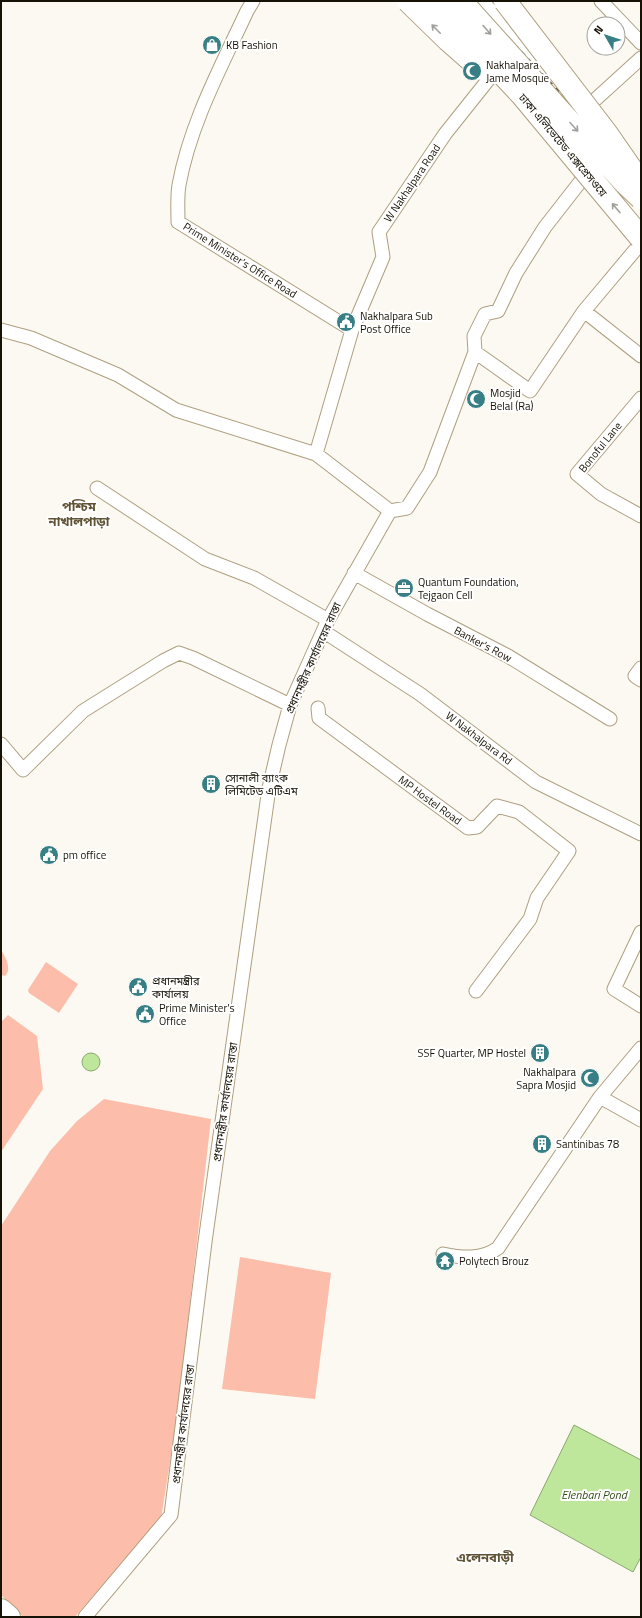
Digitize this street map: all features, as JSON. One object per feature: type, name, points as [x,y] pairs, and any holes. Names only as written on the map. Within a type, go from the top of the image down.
[{"type":"highway","points":[[408,1],[477,66],[498,81],[522,95]]},
{"type":"highway","name":"ঢাকা এলিভেটেড এক্সপ্রেসওয়ে","points":[[434,1],[522,95],[641,238]]},
{"type":"highway","name":"ঢাকা এলিভেটেড এক্সপ্রেসওয়ে","points":[[461,1],[624,182],[641,198]]},
{"type":"highway","points":[[505,1],[607,134],[641,183]]},
{"type":"highway","points":[[1,1610],[9,1617]]},
{"type":"street","name":"Prime Minister's Office Road","points":[[253,1],[210,91],[188,147],[178,187],[178,222],[352,330]]},
{"type":"street","points":[[430,1],[589,171]]},
{"type":"street","points":[[482,1],[541,64],[616,138],[641,166]]},
{"type":"street","points":[[601,1],[641,43]]},
{"type":"street","points":[[586,108],[641,58]]},
{"type":"street","name":"W Nakhalpara Road","points":[[352,330],[383,257],[379,232],[445,134],[496,70]]},
{"type":"street","points":[[1,330],[31,338],[118,375],[176,410],[316,454],[390,511],[407,508],[430,472],[475,352],[474,336],[485,314],[498,311],[516,273],[546,227],[616,138]]},
{"type":"street","points":[[475,352],[530,391],[584,311],[641,243]]},
{"type":"street","points":[[584,311],[641,356]]},
{"type":"street","points":[[316,454],[352,330]]},
{"type":"street","name":"Bonoful Lane","points":[[641,398],[577,474],[601,494],[641,516]]},
{"type":"street","name":"W Nakhalpara Rd","points":[[97,488],[205,559],[254,578],[325,626],[420,694],[536,782],[641,834]]},
{"type":"street","name":"প্রধানমন্ত্রীর কার্যালয়ের রাস্তা","points":[[85,1617],[171,1515],[205,1242],[269,788],[290,704],[325,626],[390,511]]},
{"type":"street","name":"Banker's Row","points":[[354,573],[427,614],[508,656],[610,719]]},
{"type":"street","points":[[1,744],[23,770],[83,711],[163,661],[179,653],[193,658],[290,704]]},
{"type":"street","points":[[641,668],[635,676],[641,680]]},
{"type":"street","name":"MP Hostel Road","points":[[318,708],[319,718],[468,828],[477,827],[497,806],[519,812],[569,851],[536,898],[530,919],[476,991]]},
{"type":"street","points":[[641,932],[614,989],[641,1006]]},
{"type":"street","points":[[443,1254],[469,1258],[487,1254],[498,1248],[600,1097],[641,1048]]},
{"type":"street","points":[[600,1097],[641,1120]]},
{"type":"shaded area","points":[[1,950],[5,956],[8,967],[5,976],[1,975]]},
{"type":"shaded area","points":[[46,962],[78,984],[59,1013],[29,993],[28,990]]},
{"type":"shaded area","points":[[8,1015],[37,1036],[43,1089],[1,1152],[1,1022]]},
{"type":"shaded area","points":[[104,1099],[211,1119],[177,1417],[161,1519],[75,1617],[23,1617],[1,1595],[1,1226],[50,1151],[77,1121]]},
{"type":"shaded area","points":[[240,1257],[331,1273],[315,1399],[222,1389]]},
{"type":"water","points":[[91,1053],[97,1056],[100,1062],[97,1068],[91,1071],[85,1068],[82,1062],[85,1056]]},
{"type":"water","name":"Elenbari Pond","points":[[574,1425],[641,1460],[641,1557],[633,1572],[530,1515]]},
{"type":"tram line","points":[[456,1],[641,200]]},
{"type":"railway","points":[[473,1],[641,180]]},
{"type":"place","name":"KB Fashion","points":[[212,45]]},
{"type":"place","name":"Nakhalpara Jame Mosque","points":[[472,71]]},
{"type":"place","name":"Nakhalpara Sub Post Office","points":[[346,322]]},
{"type":"place","name":"Mosjid Belal (Ra)","points":[[476,399]]},
{"type":"place","name":"Quantum Foundation, Tejgaon Cell","points":[[404,588]]},
{"type":"place","name":"সোনালী ব্যাংক লিমিটেড এটিএম","points":[[211,784]]},
{"type":"place","name":"pm office","points":[[49,855]]},
{"type":"place","name":"প্রধানমন্ত্রীর কার্যালয়","points":[[138,987]]},
{"type":"place","name":"Prime Minister's Office","points":[[145,1014]]},
{"type":"place","name":"SSF Quarter, MP Hostel","points":[[540,1053]]},
{"type":"place","name":"Nakhalpara Sapra Mosjid","points":[[590,1078]]},
{"type":"place","name":"Santinibas 78","points":[[542,1144]]},
{"type":"place","name":"Polytech Brouz","points":[[445,1261]]},
{"type":"district","name":"পশ্চিম নাখালপাড়া","points":[[79,514]]},
{"type":"district","name":"এলেনবাড়ী","points":[[485,1557]]}]
